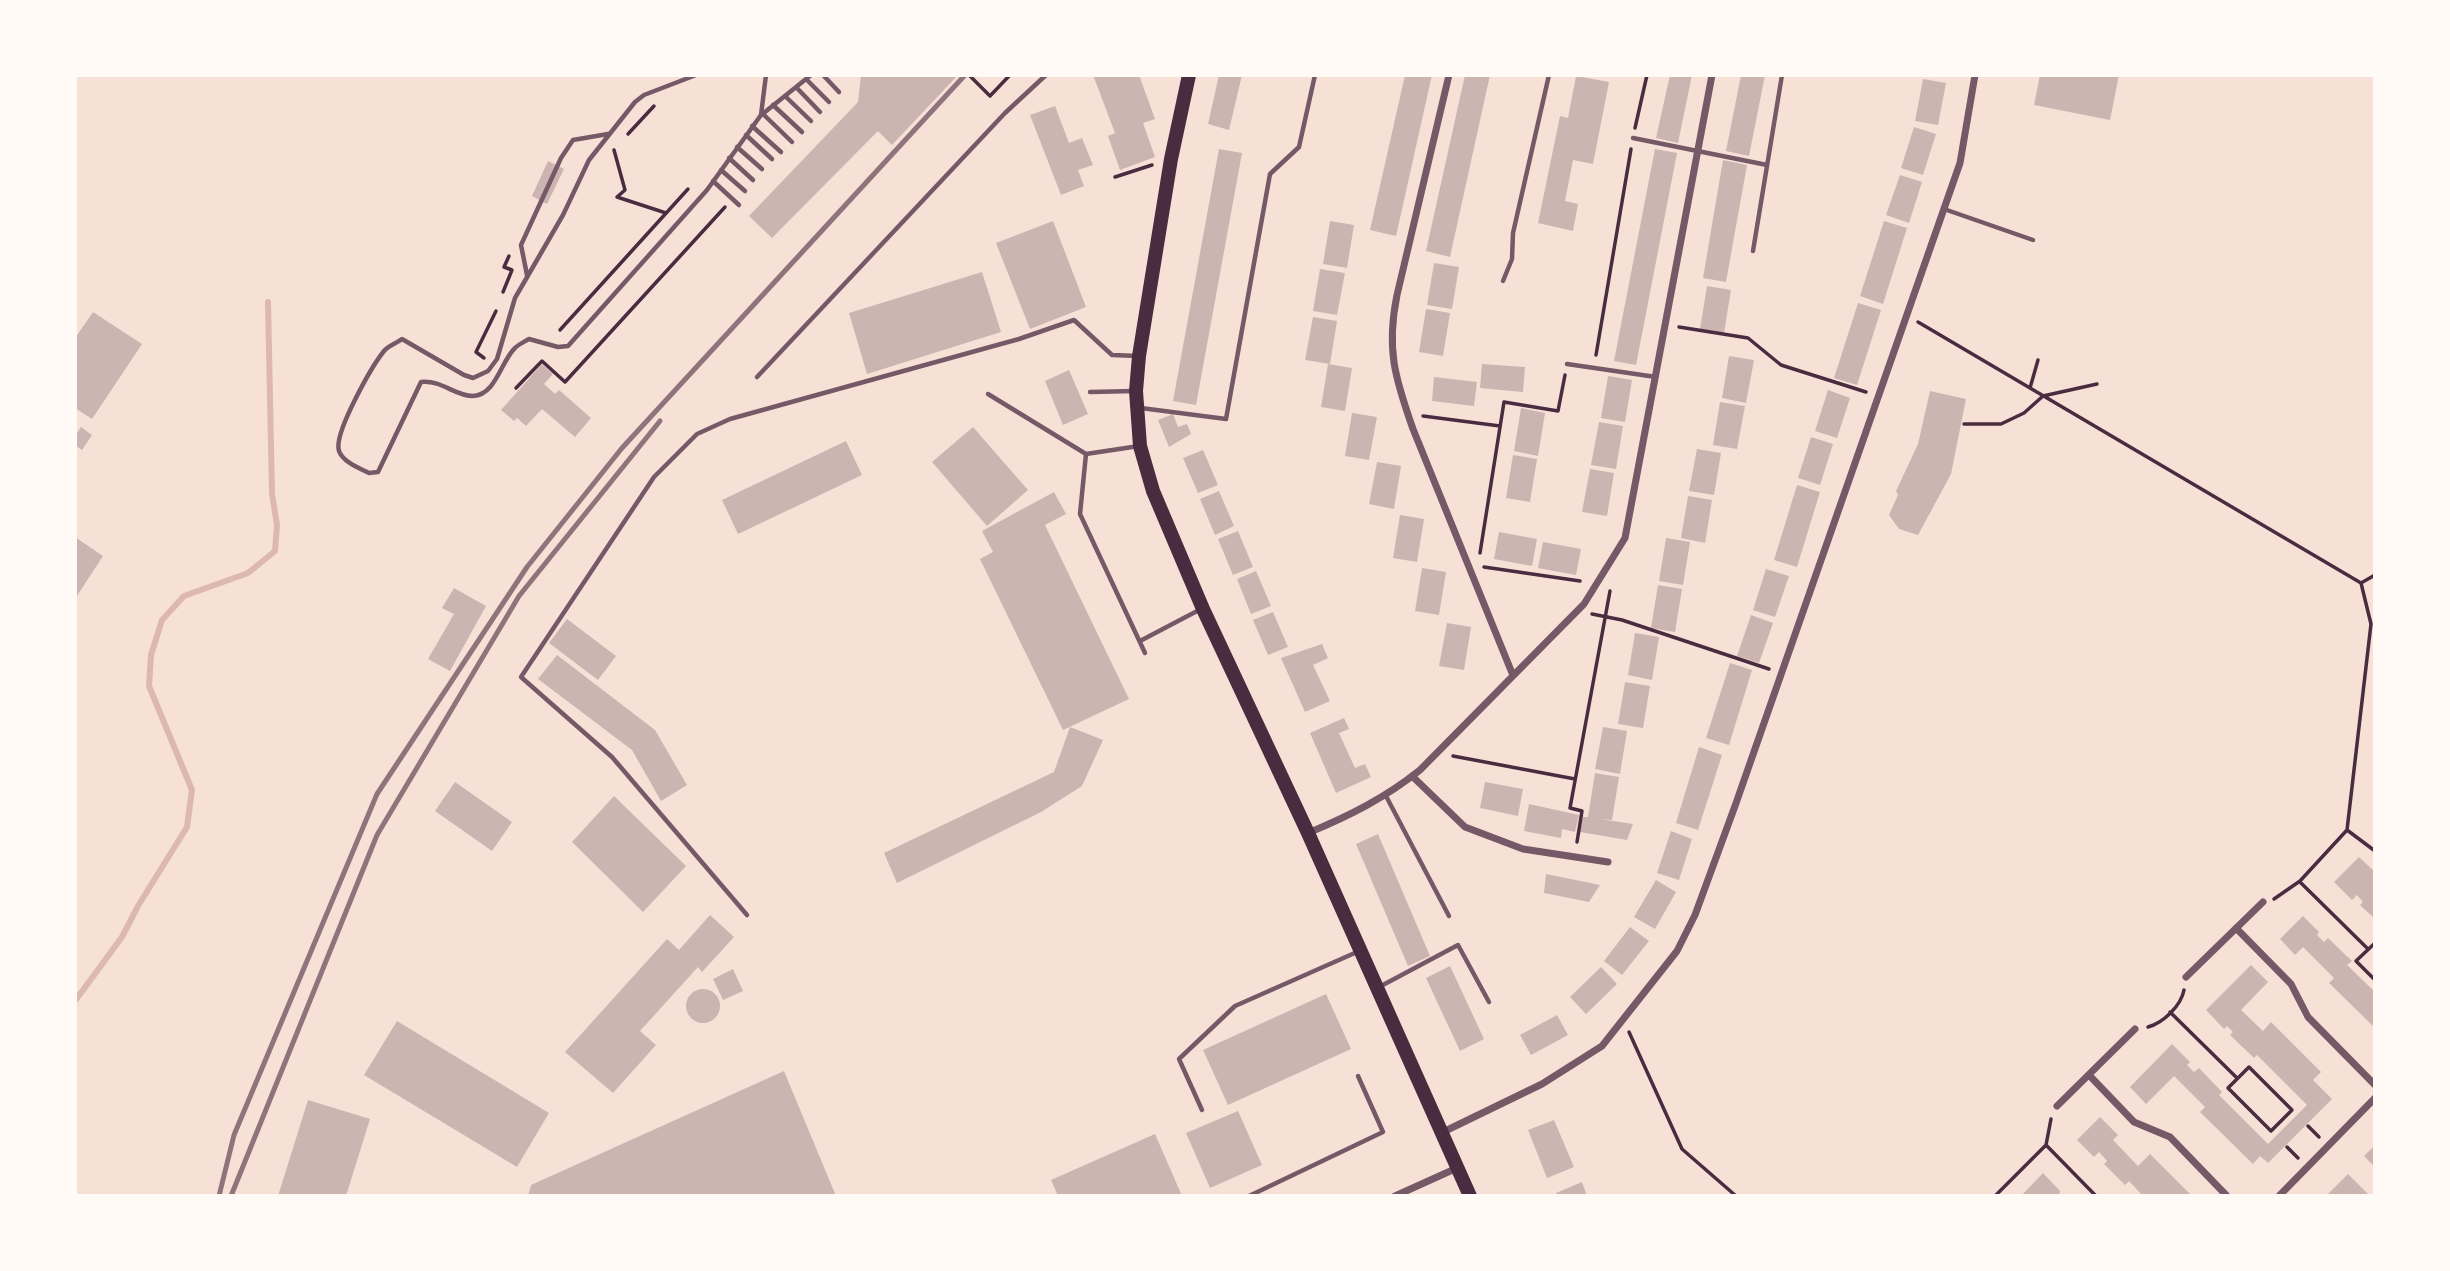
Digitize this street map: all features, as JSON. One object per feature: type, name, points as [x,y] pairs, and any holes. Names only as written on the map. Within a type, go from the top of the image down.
[{"type":"main road","points":[[1189,75],[1171,159],[1139,356],[1136,391],[1140,446],[1153,491],[1203,609],[1308,833],[1470,1196]]},
{"type":"street","points":[[1449,75],[1390,329],[1399,389],[1512,673]]},
{"type":"street","points":[[1308,833],[1360,811],[1386,796],[1437,753],[1512,673],[1577,611],[1626,538],[1712,75]]},
{"type":"street","points":[[1441,1133],[1572,1067],[1601,1046],[1624,1021],[1677,951],[1695,915],[1782,674],[1944,209],[1968,129],[1975,75]]},
{"type":"street","points":[[1412,776],[1465,827],[1523,849],[1608,862]]},
{"type":"street","points":[[2186,977],[2263,902]]},
{"type":"street","points":[[2236,928],[2291,984],[2308,1017],[2375,1085]]},
{"type":"street","points":[[2057,1106],[2135,1029]]},
{"type":"street","points":[[2089,1075],[2134,1122],[2170,1137],[2227,1196]]},
{"type":"street","points":[[2279,1196],[2375,1098]]},
{"type":"street","points":[[1395,1196],[1457,1168]]},
{"type":"lane","points":[[696,75],[644,95],[608,134],[589,160],[563,215],[515,298],[497,359],[488,371],[473,378],[464,375],[402,339],[385,350],[358,394],[340,438],[338,447],[342,457],[369,473],[378,471],[421,382],[436,380],[466,394],[476,395],[483,393],[494,381],[513,349],[529,339],[558,347],[569,346],[707,190],[761,115],[809,77],[829,102]]},
{"type":"lane","points":[[761,115],[766,75]]},
{"type":"lane","points":[[822,75],[839,92]]},
{"type":"lane","points":[[757,377],[1005,113],[1046,75]]},
{"type":"lane","points":[[1137,407],[1226,419],[1270,174],[1299,147],[1315,75]]},
{"type":"lane","points":[[1503,281],[1512,259],[1513,233],[1549,75]]},
{"type":"lane","points":[[1753,251],[1782,75]]},
{"type":"lane","points":[[796,88],[820,112]]},
{"type":"lane","points":[[785,96],[811,121]]},
{"type":"lane","points":[[773,105],[802,132]]},
{"type":"lane","points":[[761,115],[792,142]]},
{"type":"lane","points":[[752,126],[781,152]]},
{"type":"lane","points":[[527,276],[521,244],[561,158],[573,140],[608,134]]},
{"type":"lane","points":[[746,135],[772,159]]},
{"type":"lane","points":[[1633,138],[1767,165]]},
{"type":"lane","points":[[737,147],[762,169]]},
{"type":"lane","points":[[729,158],[753,180]]},
{"type":"lane","points":[[721,170],[745,191]]},
{"type":"lane","points":[[713,181],[739,205]]},
{"type":"lane","points":[[1944,209],[2033,240]]},
{"type":"lane","points":[[747,915],[612,757],[521,677],[654,477],[697,434],[730,419],[1019,339],[1074,320],[1112,355],[1139,356]]},
{"type":"lane","points":[[1567,364],[1657,377]]},
{"type":"lane","points":[[1090,392],[1136,391]]},
{"type":"lane","points":[[988,394],[1086,454],[1140,446]]},
{"type":"lane","points":[[1086,454],[1080,514],[1145,653]]},
{"type":"lane","points":[[1140,641],[1203,609]]},
{"type":"lane","points":[[1386,796],[1449,916]]},
{"type":"lane","points":[[1377,988],[1458,945],[1489,1002]]},
{"type":"lane","points":[[1202,1110],[1179,1059],[1234,1006],[1361,951]]},
{"type":"lane","points":[[1249,1196],[1382,1132],[1358,1076]]},
{"type":"path","points":[[969,75],[990,96],[1010,75]]},
{"type":"path","points":[[1593,368],[1633,138],[1647,75]]},
{"type":"path","points":[[655,105],[613,151],[625,190],[617,197],[666,213]]},
{"type":"path","points":[[1115,177],[1171,159]]},
{"type":"path","points":[[560,330],[693,183]]},
{"type":"path","points":[[516,388],[542,361],[565,382],[725,207],[735,212]]},
{"type":"path","points":[[485,359],[476,352],[505,293],[502,290],[512,270],[504,267],[514,246]]},
{"type":"path","points":[[1907,316],[2361,583],[2371,624],[2347,830],[2300,881],[2281,897],[2263,902]]},
{"type":"path","points":[[1666,325],[1748,338],[1768,351],[1781,365],[1878,396]]},
{"type":"path","points":[[2030,388],[2038,360]]},
{"type":"path","points":[[1567,364],[1559,411],[1504,402],[1478,566],[1597,584]]},
{"type":"path","points":[[1964,424],[2001,424],[2024,413],[2043,396],[2097,384]]},
{"type":"path","points":[[1408,414],[1500,426]]},
{"type":"path","points":[[2361,583],[2375,575]]},
{"type":"path","points":[[1575,857],[1582,811],[1570,808],[1610,591]]},
{"type":"path","points":[[1577,611],[1605,617],[1782,674]]},
{"type":"path","points":[[1437,753],[1575,779]]},
{"type":"path","points":[[2347,830],[2375,851]]},
{"type":"path","points":[[2300,881],[2368,949]]},
{"type":"path","points":[[2375,943],[2356,961],[2375,979]]},
{"type":"path","points":[[2135,1029],[2157,1025],[2182,1001],[2186,977]]},
{"type":"path","points":[[2170,1012],[2237,1078]]},
{"type":"path","points":[[1624,1021],[1682,1149],[1736,1196]]},
{"type":"path","points":[[2249,1067],[2293,1112],[2273,1133],[2228,1088],[2237,1078],[2249,1067]]},
{"type":"path","points":[[1995,1196],[2046,1145],[2047,1128],[2057,1106]]},
{"type":"path","points":[[2046,1145],[2096,1196]]},
{"type":"building","points":[[861,75],[958,75],[892,145],[878,131],[772,238],[749,216],[858,102]]},
{"type":"building","points":[[1093,75],[1139,75],[1155,119],[1143,123],[1155,157],[1120,170],[1108,136],[1115,133]]},
{"type":"building","points":[[1219,75],[1242,75],[1229,130],[1208,124]]},
{"type":"building","points":[[1405,75],[1432,75],[1396,236],[1370,230]]},
{"type":"building","points":[[1465,75],[1490,75],[1450,257],[1426,251]]},
{"type":"building","points":[[1670,75],[1692,75],[1678,143],[1656,138]]},
{"type":"building","points":[[1741,75],[1765,75],[1749,156],[1726,151]]},
{"type":"building","points":[[2040,75],[2119,75],[2110,120],[2034,105]]},
{"type":"building","points":[[1576,76],[1609,82],[1593,164],[1573,160],[1565,201],[1578,204],[1573,231],[1538,223],[1560,116],[1568,118]]},
{"type":"building","points":[[1923,79],[1946,83],[1938,125],[1915,121]]},
{"type":"building","points":[[1055,106],[1069,143],[1082,138],[1093,165],[1078,170],[1084,186],[1061,195],[1030,115]]},
{"type":"building","points":[[1914,127],[1936,134],[1923,175],[1901,168]]},
{"type":"building","points":[[1219,149],[1242,153],[1196,405],[1173,401]]},
{"type":"building","points":[[1655,149],[1677,153],[1636,365],[1614,361]]},
{"type":"building","points":[[1723,160],[1747,165],[1726,282],[1703,278]]},
{"type":"building","points":[[548,161],[564,169],[547,204],[532,196]]},
{"type":"building","points":[[1900,175],[1922,182],[1909,223],[1886,215]]},
{"type":"building","points":[[1053,221],[1086,307],[1030,329],[996,243]]},
{"type":"building","points":[[1330,221],[1354,225],[1347,268],[1323,264]]},
{"type":"building","points":[[1884,221],[1907,228],[1883,304],[1860,296]]},
{"type":"building","points":[[1434,263],[1459,267],[1452,309],[1427,305]]},
{"type":"building","points":[[1320,269],[1345,273],[1337,315],[1313,311]]},
{"type":"building","points":[[982,272],[1001,332],[867,374],[849,313]]},
{"type":"building","points":[[1707,286],[1731,290],[1724,333],[1700,329]]},
{"type":"building","points":[[1858,303],[1881,310],[1857,385],[1834,378]]},
{"type":"building","points":[[1426,309],[1450,313],[1443,356],[1419,352]]},
{"type":"building","points":[[93,312],[142,344],[92,419],[75,408],[75,338]]},
{"type":"building","points":[[1313,317],[1337,321],[1330,364],[1305,360]]},
{"type":"building","points":[[1729,356],[1754,360],[1746,403],[1722,398]]},
{"type":"building","points":[[542,364],[553,374],[544,384],[555,394],[559,390],[591,418],[575,437],[542,409],[526,426],[517,418],[514,421],[501,410]]},
{"type":"building","points":[[1328,364],[1352,368],[1345,411],[1321,407]]},
{"type":"building","points":[[1482,364],[1525,367],[1523,392],[1480,388]]},
{"type":"building","points":[[1069,370],[1088,414],[1063,425],[1045,381]]},
{"type":"building","points":[[1608,376],[1632,380],[1625,422],[1601,418]]},
{"type":"building","points":[[1434,377],[1477,382],[1474,406],[1432,401]]},
{"type":"building","points":[[1828,390],[1850,398],[1837,438],[1815,431]]},
{"type":"building","points":[[1930,391],[1966,399],[1951,474],[1918,535],[1899,529],[1889,515],[1898,495],[1896,491],[1918,444]]},
{"type":"building","points":[[1720,402],[1745,406],[1737,449],[1713,445]]},
{"type":"building","points":[[1521,408],[1545,413],[1538,456],[1514,451]]},
{"type":"building","points":[[1352,413],[1377,417],[1369,460],[1345,456]]},
{"type":"building","points":[[1173,414],[1178,427],[1187,424],[1191,434],[1169,447],[1158,420]]},
{"type":"building","points":[[1599,422],[1623,426],[1616,469],[1591,465]]},
{"type":"building","points":[[81,427],[92,435],[82,450],[75,445],[75,436]]},
{"type":"building","points":[[973,427],[1028,490],[987,526],[932,462]]},
{"type":"building","points":[[1811,437],[1833,444],[1820,485],[1798,478]]},
{"type":"building","points":[[846,441],[862,475],[738,534],[722,500]]},
{"type":"building","points":[[1697,449],[1721,453],[1714,495],[1689,491]]},
{"type":"building","points":[[1203,450],[1218,485],[1198,493],[1183,458]]},
{"type":"building","points":[[1513,455],[1537,459],[1530,502],[1506,498]]},
{"type":"building","points":[[1377,462],[1401,466],[1394,509],[1369,504]]},
{"type":"building","points":[[1590,469],[1614,473],[1607,516],[1582,512]]},
{"type":"building","points":[[1797,485],[1820,492],[1797,567],[1774,560]]},
{"type":"building","points":[[1219,491],[1234,526],[1215,535],[1200,499]]},
{"type":"building","points":[[1054,492],[1066,514],[1045,525],[1129,699],[1063,730],[980,559],[993,552],[982,531]]},
{"type":"building","points":[[1688,496],[1712,500],[1705,543],[1681,538]]},
{"type":"building","points":[[1400,515],[1424,519],[1417,562],[1393,558]]},
{"type":"building","points":[[1238,531],[1253,567],[1233,575],[1218,539]]},
{"type":"building","points":[[1499,532],[1537,539],[1532,566],[1494,559]]},
{"type":"building","points":[[75,537],[103,556],[75,599]]},
{"type":"building","points":[[1666,538],[1690,542],[1683,585],[1659,581]]},
{"type":"building","points":[[1543,542],[1581,549],[1576,575],[1538,568]]},
{"type":"building","points":[[1422,568],[1446,572],[1439,615],[1415,611]]},
{"type":"building","points":[[1766,569],[1789,576],[1775,617],[1753,610]]},
{"type":"building","points":[[1256,571],[1271,606],[1251,614],[1237,579]]},
{"type":"building","points":[[1658,585],[1682,589],[1675,632],[1651,628]]},
{"type":"building","points":[[454,588],[486,606],[450,671],[428,659],[454,614],[442,608]]},
{"type":"building","points":[[1273,612],[1288,647],[1268,655],[1253,620]]},
{"type":"building","points":[[1751,615],[1773,623],[1759,663],[1737,656]]},
{"type":"building","points":[[567,619],[616,656],[598,680],[549,643]]},
{"type":"building","points":[[1447,623],[1471,627],[1464,670],[1439,666]]},
{"type":"building","points":[[1635,633],[1659,637],[1652,680],[1628,675]]},
{"type":"building","points":[[1322,644],[1328,658],[1313,665],[1330,701],[1305,712],[1281,658]]},
{"type":"building","points":[[557,655],[655,730],[687,785],[661,801],[632,750],[538,679]]},
{"type":"building","points":[[1730,663],[1752,670],[1729,745],[1706,738]]},
{"type":"building","points":[[1625,682],[1650,686],[1643,728],[1618,724]]},
{"type":"building","points":[[1344,718],[1349,729],[1339,733],[1355,768],[1365,764],[1371,777],[1336,793],[1310,733]]},
{"type":"building","points":[[1070,727],[1103,740],[1082,786],[1041,812],[897,883],[884,853],[1054,772]]},
{"type":"building","points":[[1603,727],[1627,731],[1620,774],[1595,769]]},
{"type":"building","points":[[1699,747],[1722,755],[1698,830],[1676,823]]},
{"type":"building","points":[[1595,773],[1619,777],[1612,820],[1600,819],[1633,824],[1627,840],[1580,832],[1583,817],[1588,817]]},
{"type":"building","points":[[455,782],[512,822],[492,851],[435,811]]},
{"type":"building","points":[[1485,782],[1523,789],[1518,816],[1480,808]]},
{"type":"building","points":[[614,796],[686,866],[643,912],[572,842]]},
{"type":"building","points":[[1529,804],[1579,815],[1575,832],[1562,829],[1561,838],[1524,831]]},
{"type":"building","points":[[1671,831],[1692,839],[1679,880],[1657,873]]},
{"type":"building","points":[[1378,834],[1430,956],[1408,966],[1356,844]]},
{"type":"building","points":[[2359,857],[2375,872],[2375,919],[2360,905],[2363,902],[2357,895],[2352,900],[2334,882]]},
{"type":"building","points":[[1546,874],[1600,885],[1589,902],[1544,893]]},
{"type":"building","points":[[1656,880],[1676,892],[1655,929],[1634,917]]},
{"type":"building","points":[[710,915],[734,937],[702,972],[698,967],[640,1031],[656,1045],[613,1093],[565,1052],[667,939],[679,950]]},
{"type":"building","points":[[2303,916],[2319,932],[2317,935],[2324,942],[2328,938],[2352,961],[2347,965],[2375,992],[2375,1028],[2329,983],[2334,978],[2303,947],[2295,955],[2280,939]]},
{"type":"building","points":[[1630,927],[1649,941],[1622,975],[1604,961]]},
{"type":"building","points":[[2251,965],[2268,982],[2241,1010],[2263,1031],[2271,1022],[2321,1072],[2313,1080],[2332,1099],[2268,1163],[2260,1156],[2253,1164],[2200,1112],[2205,1107],[2174,1076],[2146,1104],[2130,1087],[2172,1044],[2190,1062],[2187,1065],[2194,1072],[2199,1068],[2222,1092],[2219,1095],[2268,1144],[2307,1105],[2257,1055],[2254,1058],[2230,1035],[2233,1032],[2227,1026],[2224,1029],[2206,1010]]},
{"type":"building","points":[[1450,966],[1484,1039],[1460,1051],[1426,978]]},
{"type":"building","points":[[1601,967],[1617,984],[1586,1014],[1570,997]]},
{"type":"building","points":[[733,969],[743,991],[723,1000],[713,979]]},
{"type":"building","points":[[703,989],[715,994],[720,1006],[715,1018],[703,1023],[691,1018],[686,1006],[691,994]]},
{"type":"building","points":[[1326,994],[1351,1049],[1228,1105],[1203,1050]]},
{"type":"building","points":[[1557,1015],[1568,1035],[1531,1055],[1520,1035]]},
{"type":"building","points":[[397,1021],[549,1113],[517,1167],[364,1075]]},
{"type":"building","points":[[784,1071],[836,1196],[528,1196],[531,1185]]},
{"type":"building","points":[[308,1100],[370,1119],[346,1196],[278,1196]]},
{"type":"building","points":[[1238,1111],[1262,1165],[1210,1188],[1186,1133]]},
{"type":"building","points":[[2100,1117],[2118,1135],[2113,1140],[2138,1166],[2150,1154],[2192,1196],[2143,1196],[2129,1181],[2125,1185],[2104,1164],[2107,1161],[2099,1152],[2094,1157],[2077,1140]]},
{"type":"building","points":[[1554,1120],[1574,1167],[1547,1178],[1528,1130]]},
{"type":"building","points":[[1155,1134],[1182,1196],[1058,1196],[1051,1180]]},
{"type":"building","points":[[2375,1145],[2375,1167],[2364,1156]]},
{"type":"building","points":[[2043,1173],[2060,1191],[2059,1196],[2021,1196]]},
{"type":"building","points":[[2348,1174],[2368,1194],[2326,1196]]},
{"type":"building","points":[[1582,1182],[1587,1196],[1557,1196],[1556,1193]]},
{"type":"waterway","points":[[75,1001],[122,937],[187,827],[192,790],[149,686],[151,655],[162,620],[184,596],[248,573],[275,551],[277,525],[272,494],[268,302]]},
{"type":"railway","points":[[219,1196],[234,1135],[377,794],[527,567],[622,448],[965,75]]},
{"type":"railway","points":[[231,1196],[377,835],[519,596],[660,421]]}]
